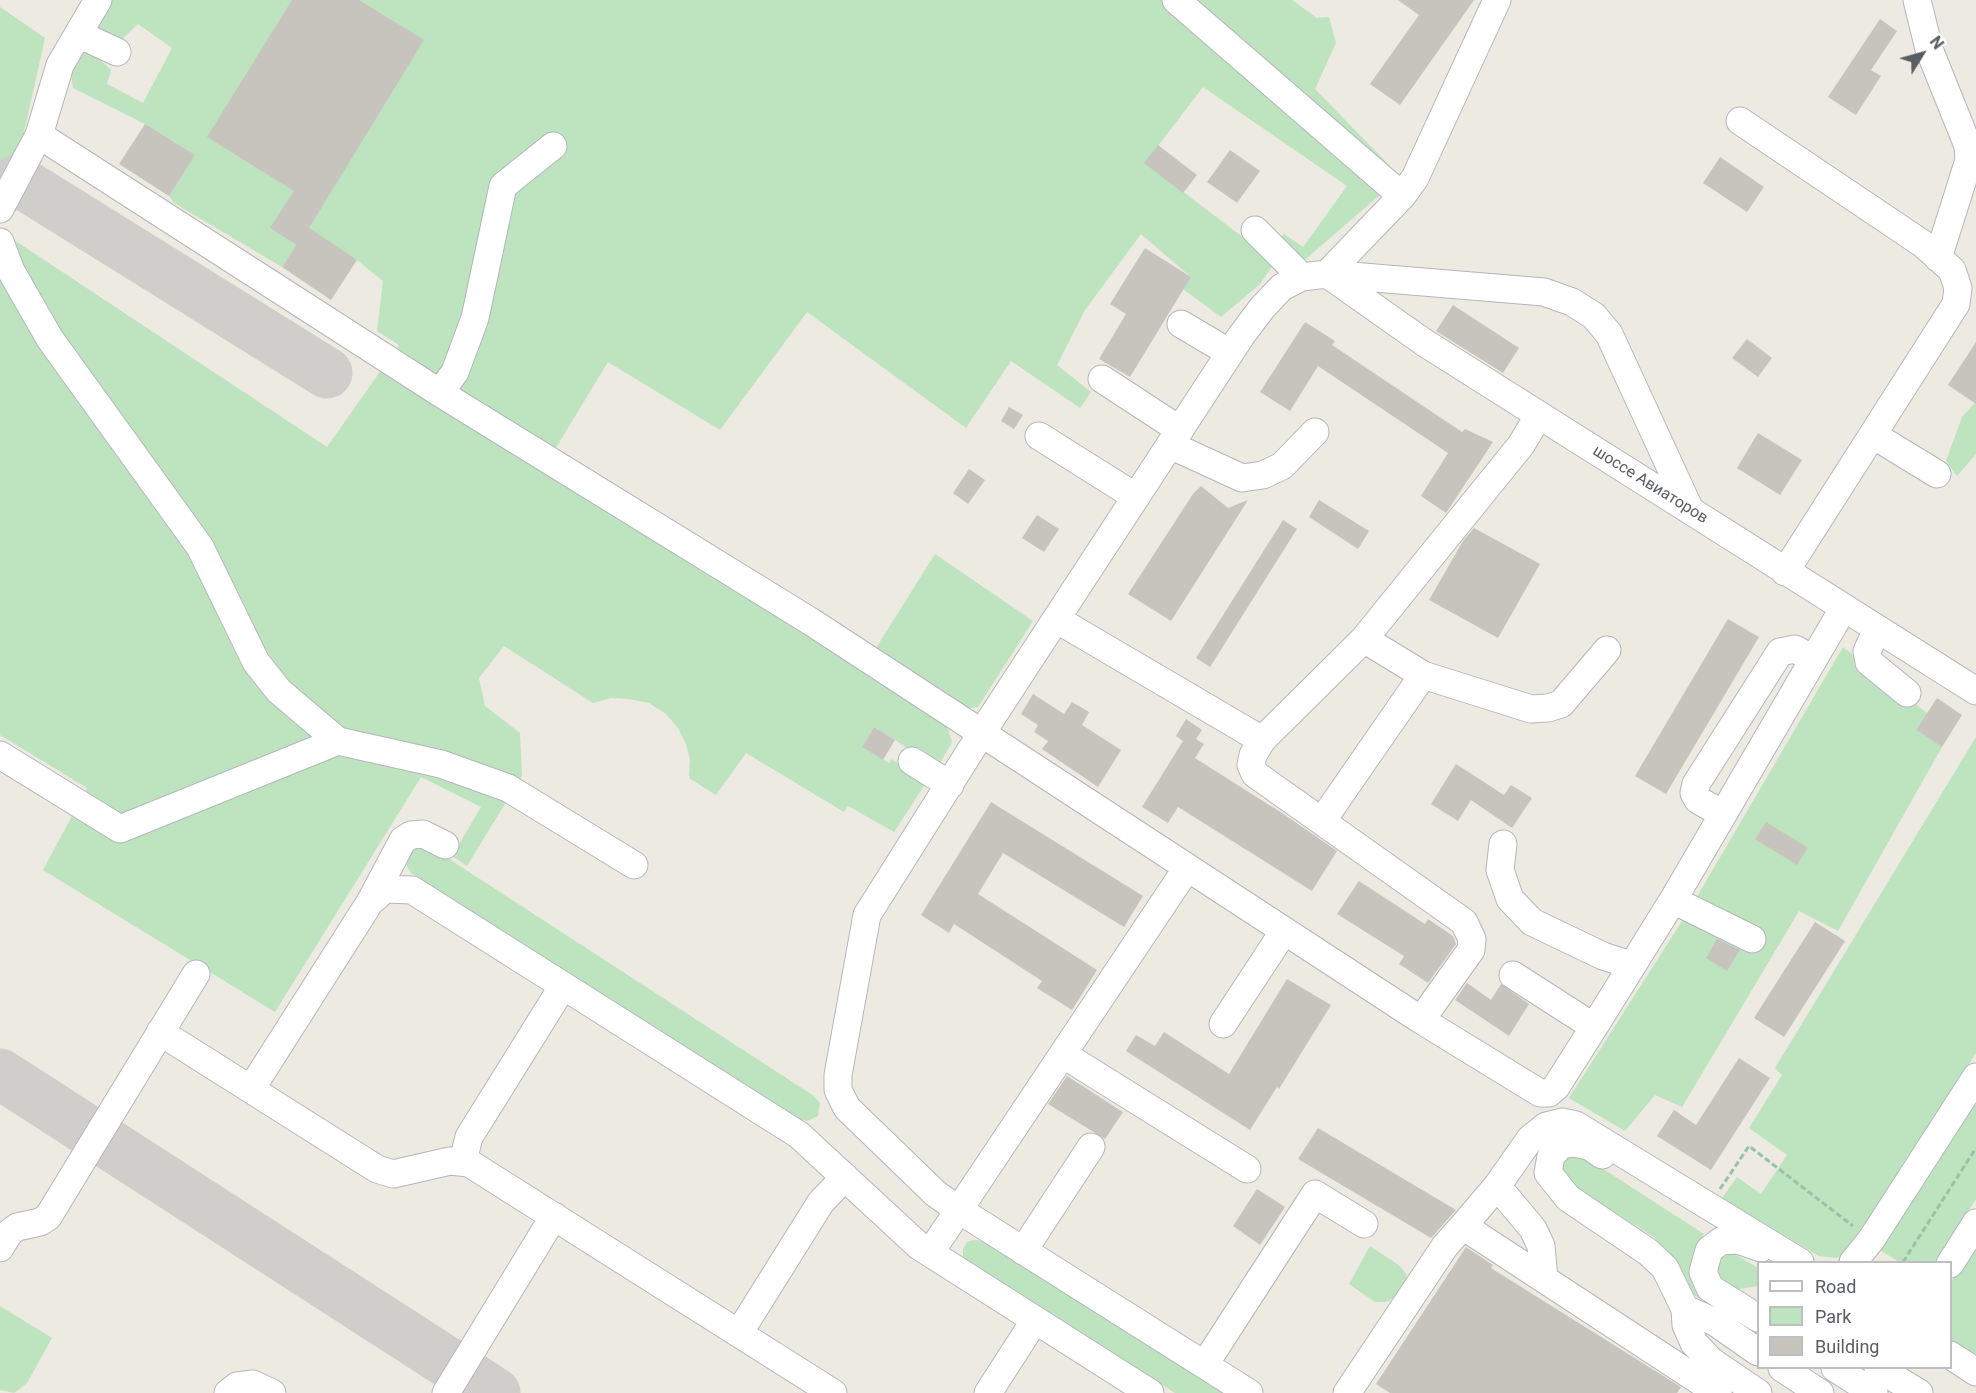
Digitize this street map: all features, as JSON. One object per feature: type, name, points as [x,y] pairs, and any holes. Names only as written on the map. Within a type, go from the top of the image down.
[{"type":"street","points":[[0,209],[39,135],[60,66],[98,0]]},
{"type":"street","points":[[1176,0],[1402,196]]},
{"type":"street","points":[[1314,276],[1402,196],[1415,178],[1497,0]]},
{"type":"street","points":[[1917,0],[1929,49],[1969,153],[1969,160],[1938,258]]},
{"type":"street","points":[[78,34],[117,52]]},
{"type":"street","points":[[1740,121],[1923,244],[1952,270],[1958,288],[1956,304],[1785,572]]},
{"type":"street","points":[[39,135],[440,393],[810,621],[1421,1020],[1540,1093],[1549,1093],[1556,1088],[1673,900],[1843,609]]},
{"type":"street","points":[[440,393],[454,372],[475,318],[503,186],[553,146]]},
{"type":"street","name":"шоссе Авиаторов","points":[[1255,230],[1314,276],[1425,343],[1976,691]]},
{"type":"street","points":[[0,242],[11,272],[50,339],[200,547],[256,662],[279,691],[338,741],[441,764],[508,788],[634,866]]},
{"type":"street","points":[[1249,1393],[936,1194],[847,1108],[837,1083],[864,922],[981,734],[1230,353],[1262,308],[1282,287],[1314,276],[1544,292],[1572,302],[1594,316],[1609,334],[1690,510]]},
{"type":"street","points":[[1181,324],[1230,353]]},
{"type":"street","points":[[1102,380],[1175,438],[1242,478],[1263,475],[1282,466],[1315,432]]},
{"type":"street","points":[[1421,1020],[1471,950],[1470,930],[1464,922],[1255,774],[1251,765],[1253,755],[1262,740],[1364,639],[1521,445],[1539,415]]},
{"type":"street","points":[[1873,435],[1937,474]]},
{"type":"street","points":[[1039,436],[1136,497]]},
{"type":"street","points":[[1056,619],[1262,740]]},
{"type":"street","points":[[1877,630],[1867,651],[1869,662],[1907,693]]},
{"type":"street","points":[[1364,639],[1423,675],[1531,709],[1548,708],[1561,704],[1607,650]]},
{"type":"street","points":[[1723,814],[1698,800],[1694,793],[1696,784],[1780,652],[1795,649],[1813,659]]},
{"type":"street","points":[[1322,822],[1423,675]]},
{"type":"street","points":[[0,755],[120,829],[338,741]]},
{"type":"street","points":[[912,761],[950,785]]},
{"type":"street","points":[[251,1089],[370,902],[403,840],[411,834],[423,834],[445,845]]},
{"type":"street","points":[[1503,844],[1500,870],[1510,898],[1532,922],[1603,956],[1631,965]]},
{"type":"street","points":[[930,1253],[1187,868]]},
{"type":"street","points":[[370,902],[385,889],[412,890],[799,1135],[908,1238],[1150,1393]]},
{"type":"street","points":[[1673,900],[1752,939]]},
{"type":"street","points":[[1223,1024],[1284,931]]},
{"type":"street","points":[[0,1248],[9,1233],[17,1227],[40,1222],[48,1217],[196,974]]},
{"type":"street","points":[[1513,975],[1594,1027]]},
{"type":"street","points":[[463,1161],[469,1137],[563,986]]},
{"type":"street","points":[[160,1032],[387,1173],[450,1161],[463,1161],[478,1168],[833,1393]]},
{"type":"street","points":[[1064,1055],[1247,1169]]},
{"type":"street","points":[[1855,1261],[1871,1240],[1976,1077]]},
{"type":"street","points":[[1347,1393],[1445,1246],[1497,1186],[1530,1139],[1546,1126],[1562,1122],[1576,1125],[1797,1261]]},
{"type":"street","points":[[1758,1393],[1711,1361],[1694,1343],[1686,1325],[1685,1309],[1665,1268],[1648,1252],[1568,1198],[1556,1186],[1548,1173],[1551,1156],[1561,1145],[1574,1143],[1589,1146],[1768,1261]]},
{"type":"street","points":[[1023,1251],[1091,1147]]},
{"type":"street","points":[[739,1333],[821,1202],[845,1177]]},
{"type":"street","points":[[1497,1186],[1533,1229],[1541,1246],[1544,1279]]},
{"type":"street","points":[[1205,1365],[1315,1194],[1364,1224]]},
{"type":"street","points":[[446,1393],[554,1216]]},
{"type":"street","points":[[1952,1261],[1976,1223]]},
{"type":"street","points":[[1463,1226],[1718,1393]]},
{"type":"street","points":[[1747,1306],[1710,1288],[1702,1272],[1705,1258],[1713,1246],[1725,1240],[1738,1240],[1750,1243],[1783,1261]]},
{"type":"street","points":[[1685,1309],[1715,1322],[1757,1351]]},
{"type":"street","points":[[988,1393],[1035,1320]]},
{"type":"street","points":[[1952,1356],[1976,1372]]},
{"type":"street","points":[[1784,1369],[1820,1393]]},
{"type":"street","points":[[1837,1369],[1874,1393]]},
{"type":"street","points":[[1880,1369],[1920,1393]]},
{"type":"street","points":[[228,1393],[237,1386],[253,1384],[272,1393]]},
{"type":"path","points":[[1719,1192],[1749,1146],[1871,1240]]},
{"type":"path","points":[[1904,1261],[1976,1148]]},
{"type":"green space","points":[[107,0],[1292,0],[1317,18],[1329,17],[1336,43],[1315,89],[1389,165],[1381,194],[1301,263],[1279,241],[1284,234],[1303,247],[1347,186],[1203,87],[1145,163],[1269,257],[1273,265],[1260,284],[1221,317],[1183,289],[1191,277],[1141,234],[1085,310],[1057,365],[1091,392],[1080,408],[1011,361],[966,428],[807,312],[720,430],[608,362],[554,451],[395,353],[399,345],[377,331],[383,281],[357,260],[270,228],[296,245],[282,267],[174,203],[169,196],[194,155],[145,124],[73,88],[70,67],[82,43],[111,70],[107,84],[143,103],[172,48],[138,24],[120,41],[90,29]]},
{"type":"green space","points":[[0,7],[45,38],[22,141],[0,179]]},
{"type":"green space","points":[[8,236],[327,447],[384,366],[945,720],[952,742],[938,767],[874,727],[862,747],[889,763],[891,759],[927,781],[894,832],[848,806],[844,812],[746,753],[716,795],[689,778],[690,760],[686,744],[678,728],[666,714],[649,703],[629,699],[611,698],[593,703],[504,646],[479,678],[485,706],[520,733],[522,776],[467,866],[452,856],[481,807],[421,777],[275,1012],[43,870],[87,788],[0,735],[0,246]]},
{"type":"green space","points":[[1976,402],[1976,454],[1957,476],[1946,461],[1962,417]]},
{"type":"green space","points":[[935,554],[1033,621],[978,707],[961,709],[876,648]]},
{"type":"green space","points":[[1843,647],[1927,713],[1916,730],[1942,747],[1838,931],[1799,911],[1682,1107],[1655,1095],[1625,1131],[1569,1098],[1691,907]]},
{"type":"green space","points":[[1976,737],[1976,1053],[1858,1240],[1837,1258],[1819,1256],[1722,1198],[1737,1177],[1761,1194],[1787,1155],[1749,1128],[1782,1075],[1775,1068]]},
{"type":"green space","points":[[429,846],[814,1096],[820,1103],[818,1116],[807,1121],[799,1119],[411,873],[404,861],[409,848]]},
{"type":"green space","points":[[1976,1102],[1976,1199],[1938,1261],[1897,1261],[1880,1250]]},
{"type":"green space","points":[[1580,1154],[1704,1234],[1695,1250],[1690,1269],[1695,1287],[1713,1304],[1711,1306],[1695,1296],[1684,1284],[1668,1252],[1654,1237],[1563,1180],[1559,1159]]},
{"type":"green space","points":[[982,1241],[1224,1393],[1175,1393],[968,1263],[963,1257],[963,1249],[967,1242]]},
{"type":"green space","points":[[1976,1242],[1976,1359],[1952,1342],[1952,1280]]},
{"type":"green space","points":[[1370,1246],[1400,1266],[1406,1274],[1407,1279],[1396,1297],[1386,1302],[1375,1302],[1349,1284]]},
{"type":"green space","points":[[1733,1253],[1757,1267],[1757,1286],[1734,1290],[1715,1277],[1720,1254]]},
{"type":"green space","points":[[0,1306],[52,1338],[27,1383],[14,1393],[0,1390]]},
{"type":"building","points":[[292,0],[359,0],[424,40],[309,228],[357,260],[331,300],[282,267],[296,245],[270,228],[294,191],[207,137]]},
{"type":"building","points":[[1398,0],[1474,0],[1400,105],[1370,84],[1419,15]]},
{"type":"building","points":[[1880,19],[1897,31],[1871,70],[1881,76],[1856,115],[1828,97]]},
{"type":"building","points":[[145,124],[195,155],[169,196],[119,164]]},
{"type":"building","points":[[1158,145],[1197,175],[1183,193],[1144,163]]},
{"type":"building","points":[[1230,150],[1260,171],[1237,203],[1207,182]]},
{"type":"building","points":[[1720,157],[1764,187],[1747,212],[1703,183]]},
{"type":"building","points":[[1145,248],[1191,277],[1130,377],[1099,359],[1126,314],[1110,304]]},
{"type":"building","points":[[1453,305],[1519,348],[1503,373],[1436,331]]},
{"type":"building","points":[[1305,322],[1335,341],[1332,345],[1462,432],[1465,429],[1493,442],[1446,513],[1421,496],[1448,453],[1318,366],[1290,411],[1260,392]]},
{"type":"building","points":[[1747,339],[1772,358],[1758,377],[1732,358]]},
{"type":"building","points":[[1976,342],[1976,404],[1948,385]]},
{"type":"building","points":[[1009,407],[1023,415],[1014,429],[1001,421]]},
{"type":"building","points":[[1758,433],[1802,460],[1780,495],[1737,468]]},
{"type":"building","points":[[969,469],[985,480],[968,504],[953,493]]},
{"type":"building","points":[[1201,486],[1228,508],[1248,500],[1171,621],[1128,594],[1193,494]]},
{"type":"building","points":[[1319,500],[1369,531],[1358,549],[1309,517]]},
{"type":"building","points":[[1037,515],[1059,529],[1044,552],[1022,538]]},
{"type":"building","points":[[1283,520],[1297,529],[1210,667],[1196,658]]},
{"type":"building","points":[[1474,528],[1540,564],[1498,638],[1429,600],[1463,541]]},
{"type":"building","points":[[1728,619],[1759,637],[1666,794],[1635,776]]},
{"type":"building","points":[[1033,694],[1064,714],[1072,702],[1089,712],[1082,725],[1121,750],[1098,787],[1042,749],[1048,741],[1034,732],[1038,725],[1021,714]]},
{"type":"building","points":[[1937,698],[1962,715],[1942,747],[1916,730]]},
{"type":"building","points":[[1186,719],[1202,730],[1196,739],[1204,744],[1195,758],[1337,851],[1312,891],[1178,807],[1168,823],[1142,807],[1183,741],[1176,736]]},
{"type":"building","points":[[874,727],[895,740],[883,760],[862,747]]},
{"type":"building","points":[[1456,764],[1504,795],[1511,785],[1532,798],[1512,828],[1471,800],[1458,821],[1431,804]]},
{"type":"building","points":[[991,802],[1143,896],[1124,927],[1003,853],[978,894],[1097,970],[1072,1010],[1037,988],[1042,981],[954,924],[949,933],[921,915]]},
{"type":"building","points":[[1766,822],[1808,848],[1797,865],[1755,839]]},
{"type":"building","points":[[1359,881],[1425,924],[1428,919],[1453,936],[1456,944],[1428,983],[1399,964],[1404,956],[1337,914]]},
{"type":"building","points":[[1815,922],[1845,941],[1784,1037],[1754,1018]]},
{"type":"building","points":[[1717,939],[1740,950],[1727,971],[1706,958]]},
{"type":"building","points":[[1287,979],[1331,1005],[1279,1089],[1277,1087],[1250,1130],[1126,1051],[1136,1035],[1155,1046],[1164,1032],[1229,1074]]},
{"type":"building","points":[[1467,983],[1491,1000],[1501,984],[1529,1004],[1509,1036],[1455,1000]]},
{"type":"building","points":[[1739,1058],[1770,1078],[1711,1170],[1657,1136],[1674,1110],[1696,1125]]},
{"type":"building","points":[[1067,1076],[1123,1112],[1105,1139],[1048,1104]]},
{"type":"building","points":[[1318,1128],[1456,1210],[1431,1238],[1298,1159]]},
{"type":"building","points":[[1257,1189],[1285,1207],[1260,1245],[1233,1226]]},
{"type":"building","points":[[1466,1247],[1493,1265],[1491,1268],[1681,1387],[1677,1393],[1390,1393],[1376,1384]]},
{"type":"taxiway","points":[[17,180],[327,373]]},
{"type":"taxiway","points":[[0,1074],[495,1393]]}]
